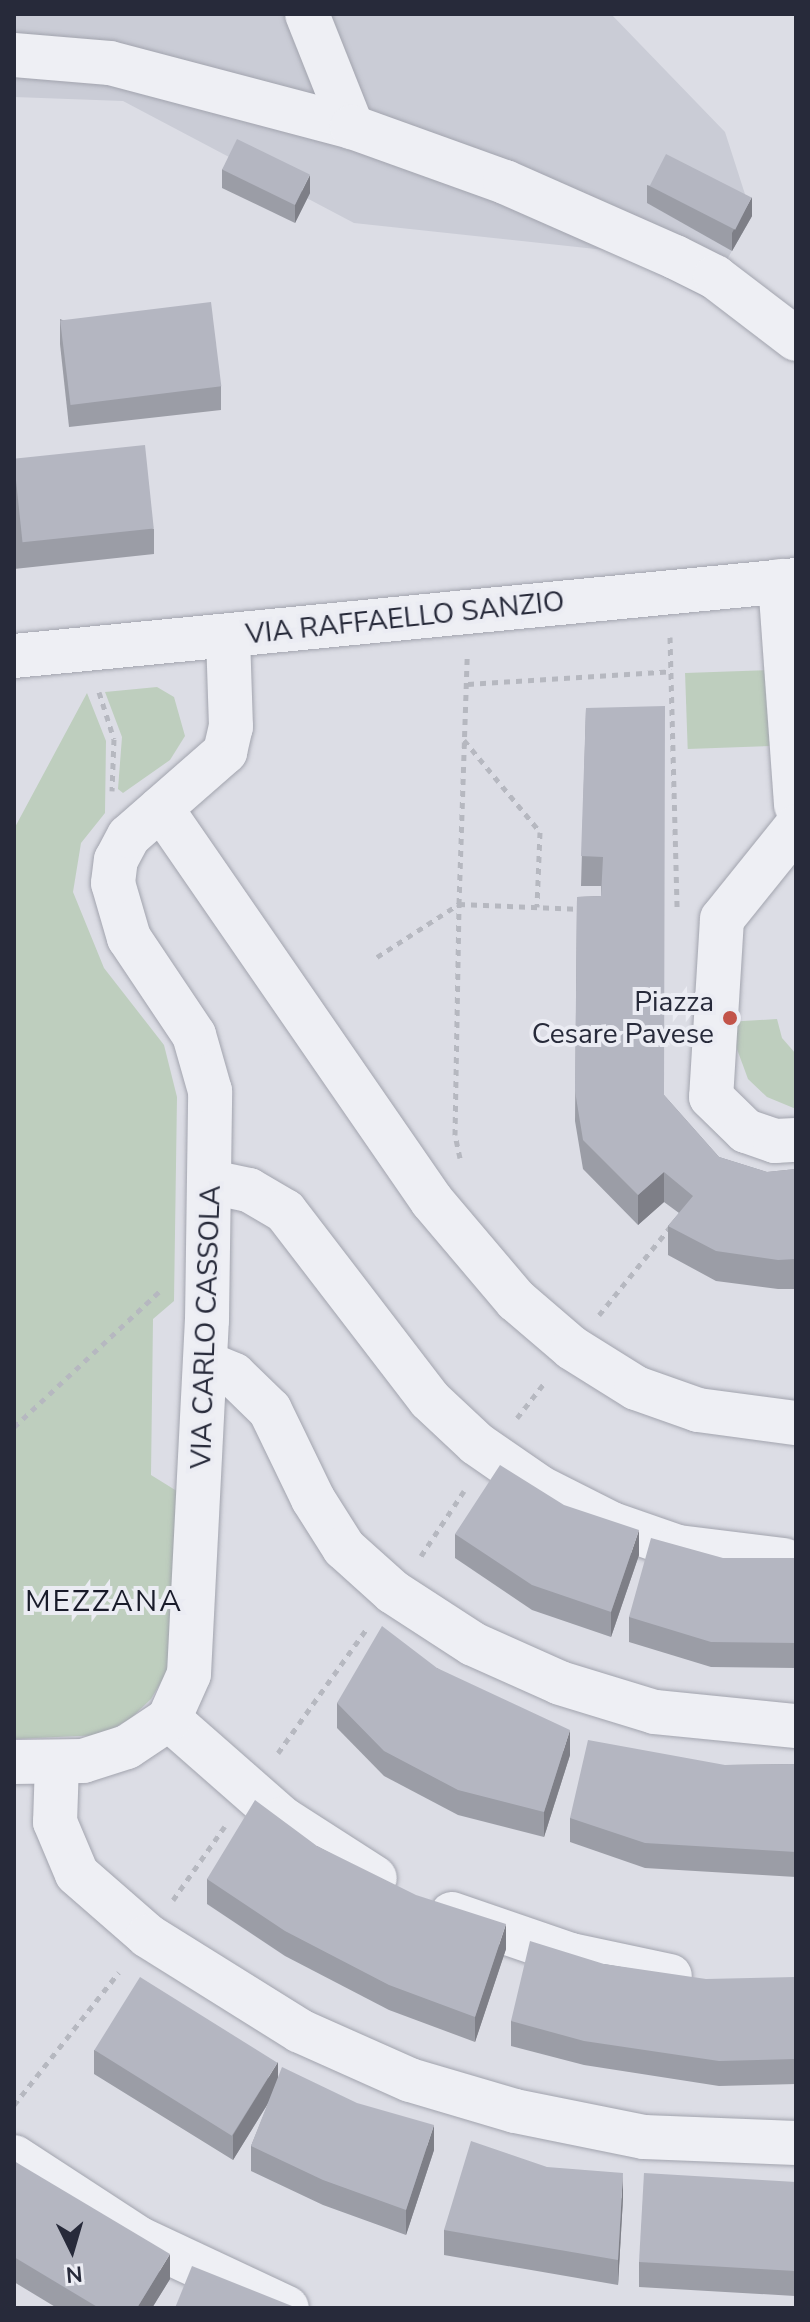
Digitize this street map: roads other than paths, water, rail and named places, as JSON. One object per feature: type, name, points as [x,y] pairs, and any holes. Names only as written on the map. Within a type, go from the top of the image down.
[{"type":"street","points":[[307,14],[352,127]]},
{"type":"street","points":[[14,55],[110,63],[352,127],[505,182],[715,277],[796,339]]},
{"type":"street","points":[[788,580],[796,805]]},
{"type":"street","name":"VIA RAFFAELLO SANZIO","points":[[14,656],[788,580]]},
{"type":"street","name":"VIA CARLO CASSOLA","points":[[169,1719],[189,1674],[205,1363],[211,1101],[201,1052],[182,1014],[129,938],[114,894],[121,846],[225,752],[231,727],[228,637]]},
{"type":"street","points":[[161,808],[432,1201],[516,1300],[572,1348],[636,1388],[698,1410],[796,1423]]},
{"type":"street","points":[[796,827],[722,919],[711,1097],[746,1131],[775,1141],[796,1140]]},
{"type":"street","points":[[211,1182],[249,1190],[285,1211],[430,1400],[477,1444],[539,1487],[612,1524],[678,1547],[784,1560]]},
{"type":"street","points":[[205,1363],[234,1375],[270,1410],[313,1499],[344,1548],[393,1592],[473,1644],[560,1683],[655,1712],[722,1722],[796,1726]]},
{"type":"street","points":[[14,1762],[57,1763],[113,1753],[169,1719],[305,1836],[403,1892],[571,1955],[712,1981]]},
{"type":"street","points":[[57,1763],[55,1822],[77,1874],[148,1936],[300,2031],[410,2080],[543,2118],[644,2137],[796,2143]]},
{"type":"street","points":[[14,2157],[140,2239],[287,2308]]},
{"type":"place","name":"Piazza Cesare Pavese","points":[[730,1018]]},
{"type":"district","name":"MEZZANA","points":[[104,1602]]}]
